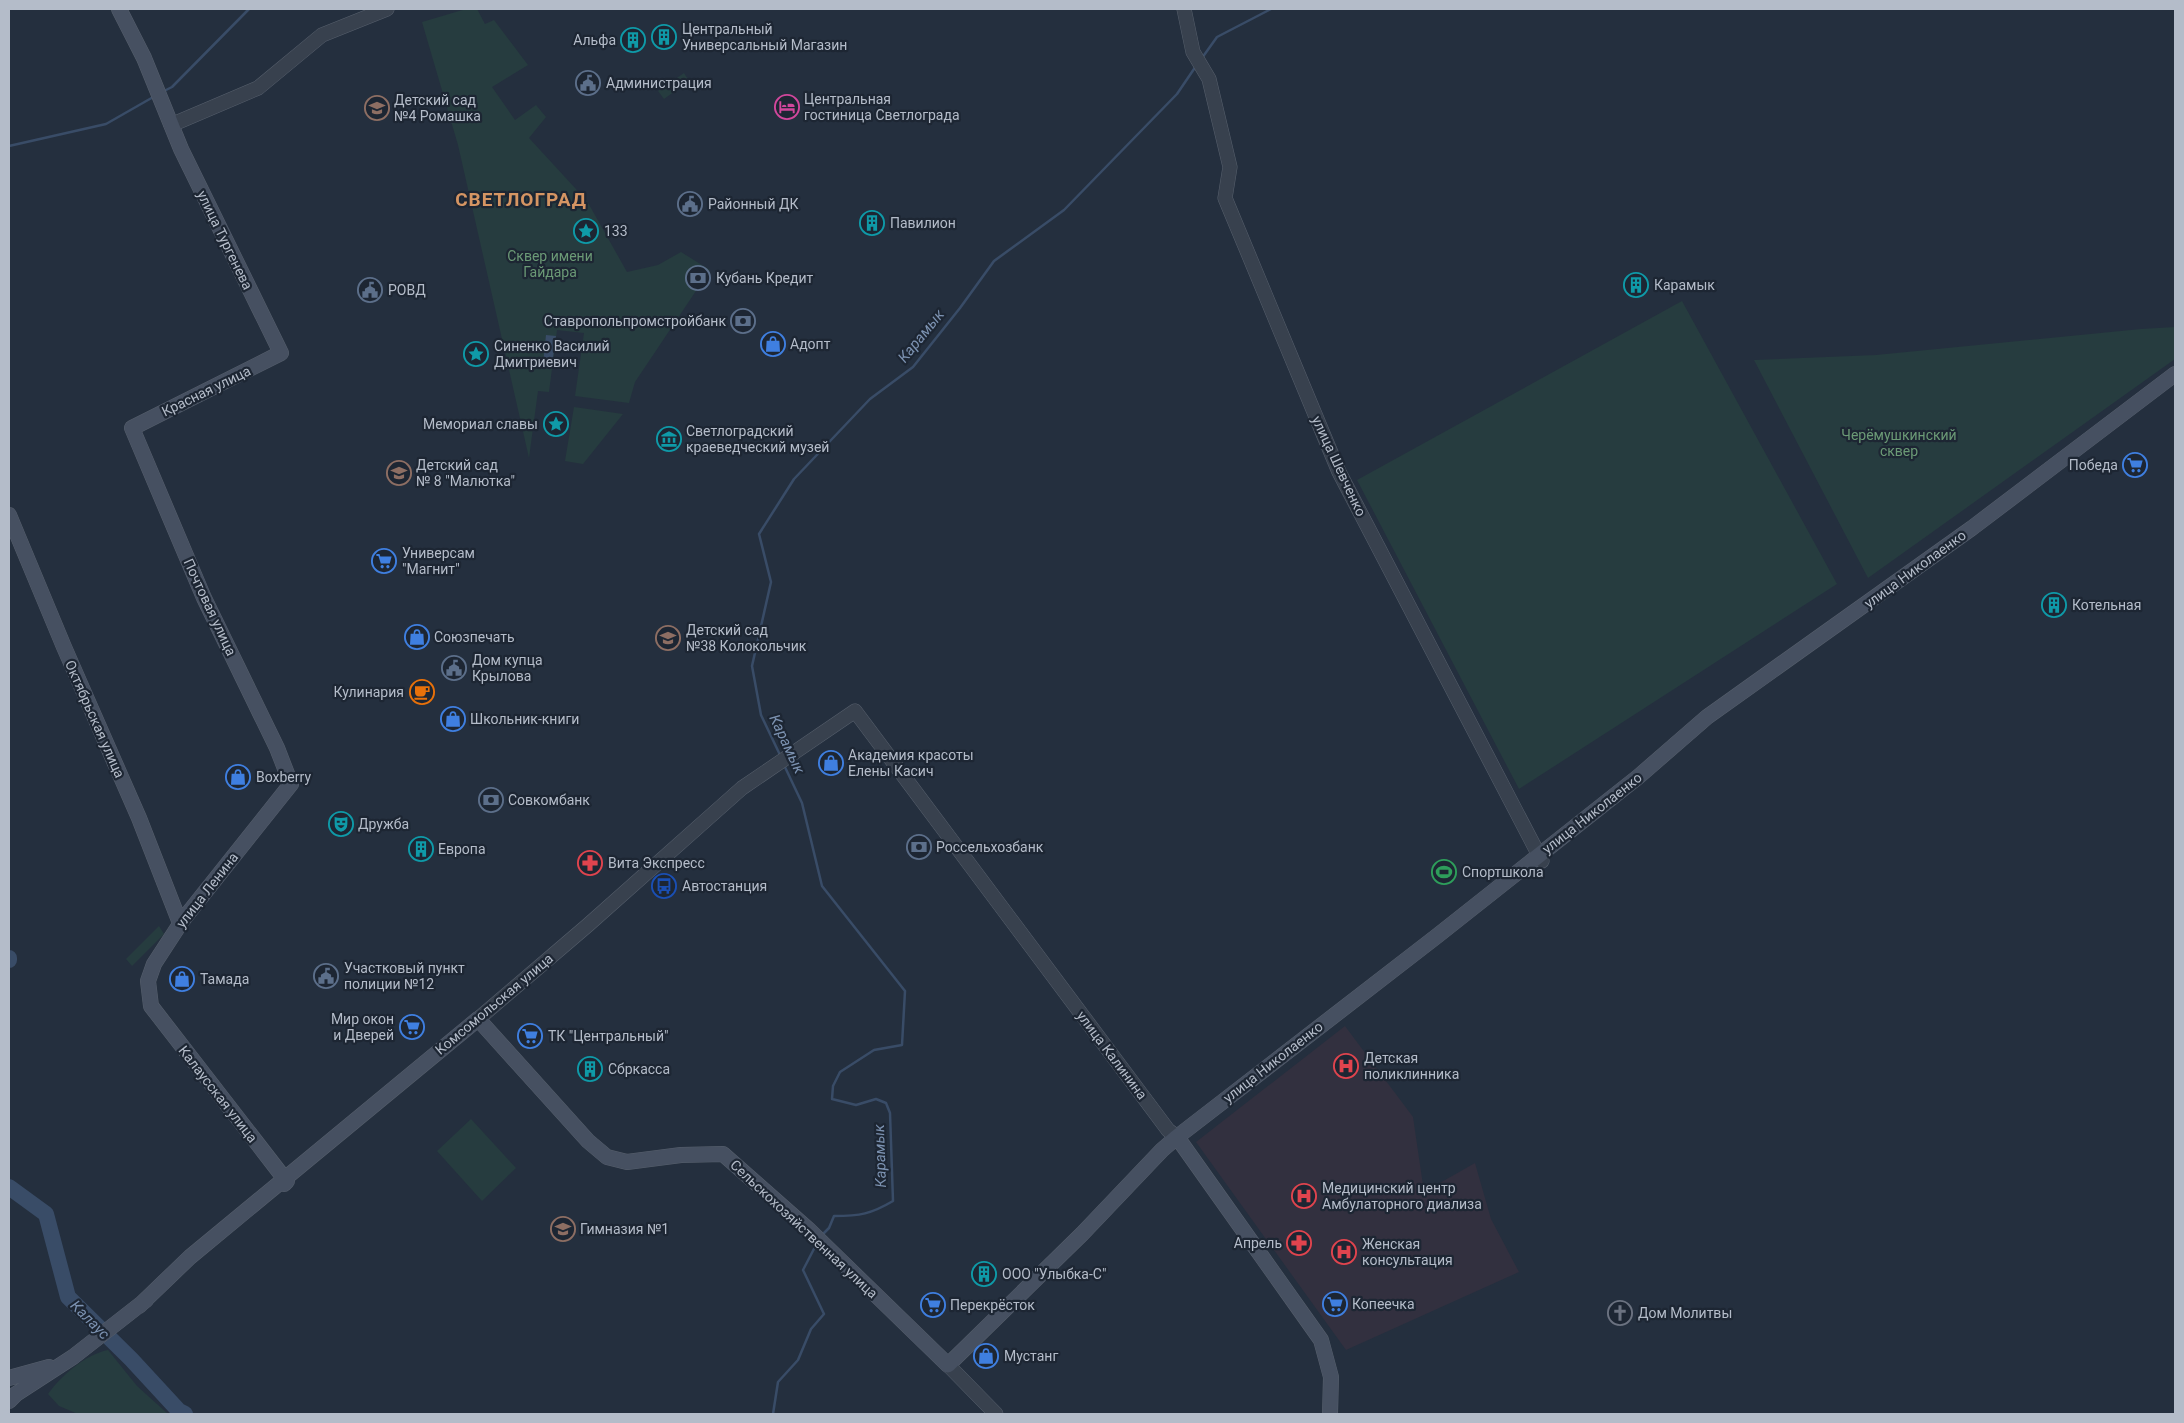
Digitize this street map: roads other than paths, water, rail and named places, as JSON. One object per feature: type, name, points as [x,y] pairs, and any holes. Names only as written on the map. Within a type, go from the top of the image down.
[{"type":"main road","name":"улица Тургенева","points":[[119,9],[144,58],[171,125],[281,354]]},
{"type":"main road","name":"Красная улица","points":[[132,428],[281,354]]},
{"type":"main road","name":"улица Николаенко","points":[[1540,858],[1707,717],[1972,528],[2175,374]]},
{"type":"main road","name":"улица Николаенко","points":[[948,1365],[1082,1234],[1172,1140],[1712,724],[1850,622],[1976,534],[2175,380]]},
{"type":"main road","name":"Почтовая улица","points":[[132,428],[204,598],[277,748],[291,784]]},
{"type":"main road","name":"Октябрьская улица","points":[[9,515],[64,647],[139,818],[180,924]]},
{"type":"main road","name":"улица Ленина","points":[[151,1006],[148,981],[154,964],[180,924],[291,784]]},
{"type":"main road","name":"Калаусская улица","points":[[151,1006],[285,1181]]},
{"type":"main road","name":"Комсомольская улица","points":[[73,1357],[139,1306],[190,1257],[285,1181],[478,1019]]},
{"type":"main road","name":"Сельскохозяйственная улица","points":[[478,1019],[588,1141],[607,1157],[627,1162],[680,1155],[723,1154],[837,1256],[948,1365]]},
{"type":"main road","points":[[1172,1140],[1316,1342],[1326,1377],[1326,1414]]},
{"type":"main road","name":"улица Калинина","points":[[1172,1140],[1321,1340],[1331,1377],[1330,1414]]},
{"type":"main road","points":[[9,1378],[39,1370],[73,1357]]},
{"type":"main road","points":[[11,1396],[73,1357]]},
{"type":"street","points":[[171,125],[258,88],[322,35],[387,9]]},
{"type":"street","name":"улица Шевченко","points":[[1184,9],[1193,52],[1210,79],[1230,167],[1225,198],[1339,472],[1540,858]]},
{"type":"street","name":"Комсомольская улица","points":[[478,1019],[588,925],[698,825],[742,788],[794,754],[855,710]]},
{"type":"street","name":"улица Калинина","points":[[855,710],[1172,1140]]},
{"type":"street","name":"Сельскохозяйственная улица","points":[[948,1365],[996,1414]]},
{"type":"water","points":[[546,335],[556,336],[552,365],[543,364]]},
{"type":"waterway","points":[[164,91],[172,87],[249,9]]},
{"type":"waterway","name":"Карамык","points":[[1202,58],[1217,37],[1271,9]]},
{"type":"waterway","name":"Карамык","points":[[781,757],[761,715],[752,666],[771,582],[759,534],[794,479],[870,399],[913,367],[960,308],[994,261],[1064,210],[1177,94],[1196,66]]},
{"type":"waterway","points":[[9,146],[106,124],[155,96]]},
{"type":"waterway","name":"Карамык","points":[[784,765],[802,803],[822,886],[905,991],[902,1045],[874,1050],[840,1072],[833,1086],[832,1099],[856,1105],[876,1099],[886,1103],[890,1113],[893,1201],[865,1213],[834,1216],[829,1228],[823,1234]]},
{"type":"waterway","name":"Калаус","points":[[9,1187],[46,1214],[68,1297],[131,1359],[179,1411],[185,1414]]},
{"type":"waterway","name":"Карамык","points":[[773,1414],[778,1382],[798,1360],[811,1329],[824,1314],[803,1270],[816,1245]]},
{"type":"place","name":"Центральный Универсальный Магазин","points":[[664,37]]},
{"type":"place","name":"Альфа","points":[[633,40]]},
{"type":"place","name":"Администрация","points":[[588,83]]},
{"type":"place","name":"Центральная гостиница Светлограда","points":[[787,107]]},
{"type":"place","name":"Детский сад №4 Ромашка","points":[[377,108]]},
{"type":"place","name":"Районный ДК","points":[[690,204]]},
{"type":"place","name":"Павилион","points":[[872,223]]},
{"type":"place","name":"133","points":[[586,231]]},
{"type":"place","name":"Кубань Кредит","points":[[698,278]]},
{"type":"place","name":"Карамык","points":[[1636,285]]},
{"type":"place","name":"РОВД","points":[[370,290]]},
{"type":"place","name":"Ставропольпромстройбанк","points":[[743,321]]},
{"type":"place","name":"Адопт","points":[[773,344]]},
{"type":"place","name":"Синенко Василий Дмитриевич","points":[[476,354]]},
{"type":"place","name":"Мемориал славы","points":[[556,424]]},
{"type":"place","name":"Светлоградский краеведческий музей","points":[[669,439]]},
{"type":"place","name":"Победа","points":[[2135,465]]},
{"type":"place","name":"Детский сад № 8 \"Малютка\"","points":[[399,473]]},
{"type":"place","name":"Универсам \"Магнит\"","points":[[384,561]]},
{"type":"place","name":"Котельная","points":[[2054,605]]},
{"type":"place","name":"Союзпечать","points":[[417,637]]},
{"type":"place","name":"Детский сад №38 Колокольчик","points":[[668,638]]},
{"type":"place","name":"Дом купца Крылова","points":[[454,668]]},
{"type":"place","name":"Кулинария","points":[[422,692]]},
{"type":"place","name":"Школьник-книги","points":[[453,719]]},
{"type":"place","name":"Академия красоты Елены Касич","points":[[831,763]]},
{"type":"place","name":"Boxberry","points":[[238,777]]},
{"type":"place","name":"Совкомбанк","points":[[491,800]]},
{"type":"place","name":"Дружба","points":[[341,824]]},
{"type":"place","name":"Россельхозбанк","points":[[919,847]]},
{"type":"place","name":"Европа","points":[[421,849]]},
{"type":"place","name":"Вита Экспресс","points":[[590,863]]},
{"type":"place","name":"Спортшкола","points":[[1444,872]]},
{"type":"place","name":"Автостанция","points":[[664,886]]},
{"type":"place","name":"Участковый пункт полиции №12","points":[[326,976]]},
{"type":"place","name":"Тамада","points":[[182,979]]},
{"type":"place","name":"Мир окон и Дверей","points":[[412,1027]]},
{"type":"place","name":"ТК \"Центральный\"","points":[[530,1036]]},
{"type":"place","name":"Детская поликлинника","points":[[1346,1066]]},
{"type":"place","name":"Сбркасса","points":[[590,1069]]},
{"type":"place","name":"Медицинский центр Амбулаторного диализа","points":[[1304,1196]]},
{"type":"place","name":"Гимназия №1","points":[[563,1229]]},
{"type":"place","name":"Апрель","points":[[1299,1243]]},
{"type":"place","name":"Женская консультация","points":[[1344,1252]]},
{"type":"place","name":"ООО \"Улыбка-С\"","points":[[984,1274]]},
{"type":"place","name":"Копеечка","points":[[1335,1304]]},
{"type":"place","name":"Перекрёсток","points":[[933,1305]]},
{"type":"place","name":"Дом Молитвы","points":[[1620,1313]]},
{"type":"place","name":"Мустанг","points":[[986,1356]]},
{"type":"district","name":"СВЕТЛОГРАД","points":[[521,199]]},
{"type":"park label","name":"Сквер имени Гайдара","points":[[550,264]]},
{"type":"park label","name":"Черёмушкинский сквер","points":[[1899,444]]}]
